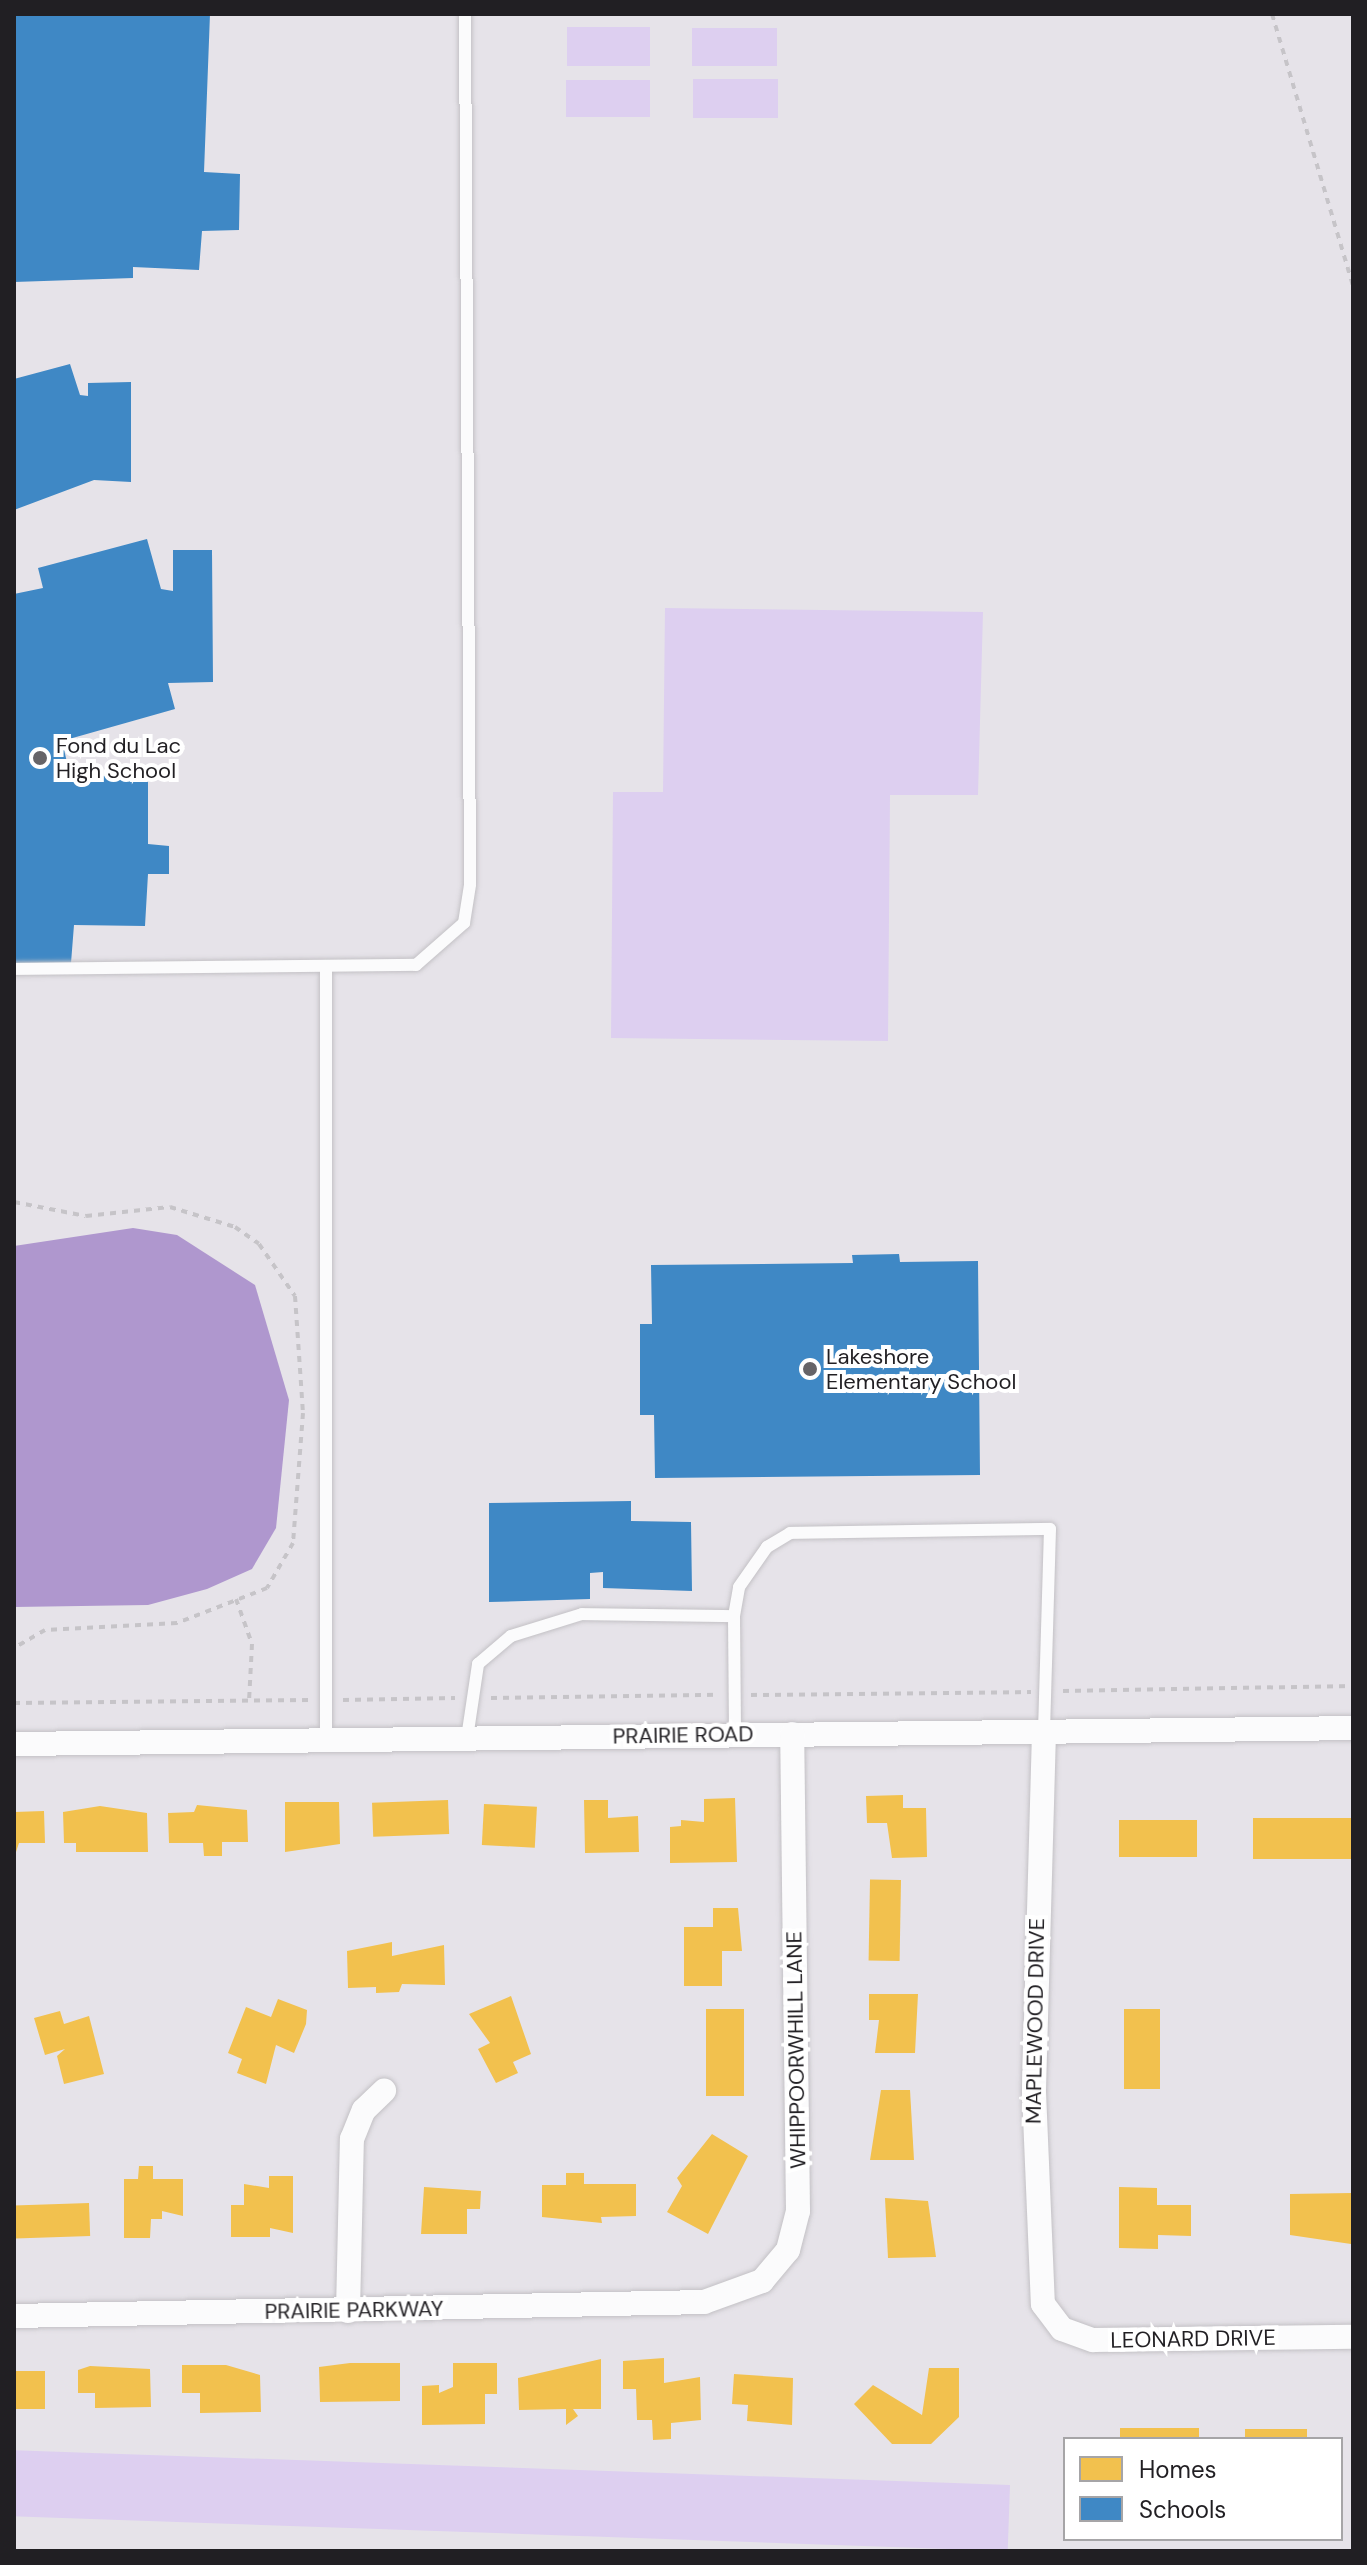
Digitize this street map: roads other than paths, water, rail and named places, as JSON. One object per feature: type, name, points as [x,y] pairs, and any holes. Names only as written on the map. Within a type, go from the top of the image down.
[{"type":"street","name":"PRAIRIE ROAD","points":[[14,1744],[1353,1728]]},
{"type":"street","name":"MAPLEWOOD DRIVE","points":[[1044,1732],[1034,2092],[1037,2283],[1046,2308]]},
{"type":"street","name":"WHIPPOORWHILL LANE","points":[[694,2303],[733,2297],[762,2281],[781,2261],[797,2224],[792,1734]]},
{"type":"street","points":[[348,2311],[352,2139],[364,2110],[384,2091]]},
{"type":"street","name":"PRAIRIE PARKWAY","points":[[14,2316],[694,2303]]},
{"type":"street","name":"LEONARD DRIVE","points":[[1046,2308],[1062,2329],[1093,2340],[1353,2337]]},
{"type":"lane","points":[[14,969],[326,971],[416,965],[464,923],[470,884],[465,14]]},
{"type":"lane","points":[[326,971],[326,1740]]},
{"type":"lane","points":[[735,1734],[734,1616],[739,1587],[767,1547],[810,1528],[1050,1529],[1044,1732]]},
{"type":"lane","points":[[467,1738],[468,1698],[478,1664],[511,1636],[544,1622],[582,1614],[734,1616]]},
{"type":"place","name":"Fond du Lac High School","points":[[40,758]]},
{"type":"place","name":"Lakeshore Elementary School","points":[[810,1369]]}]
